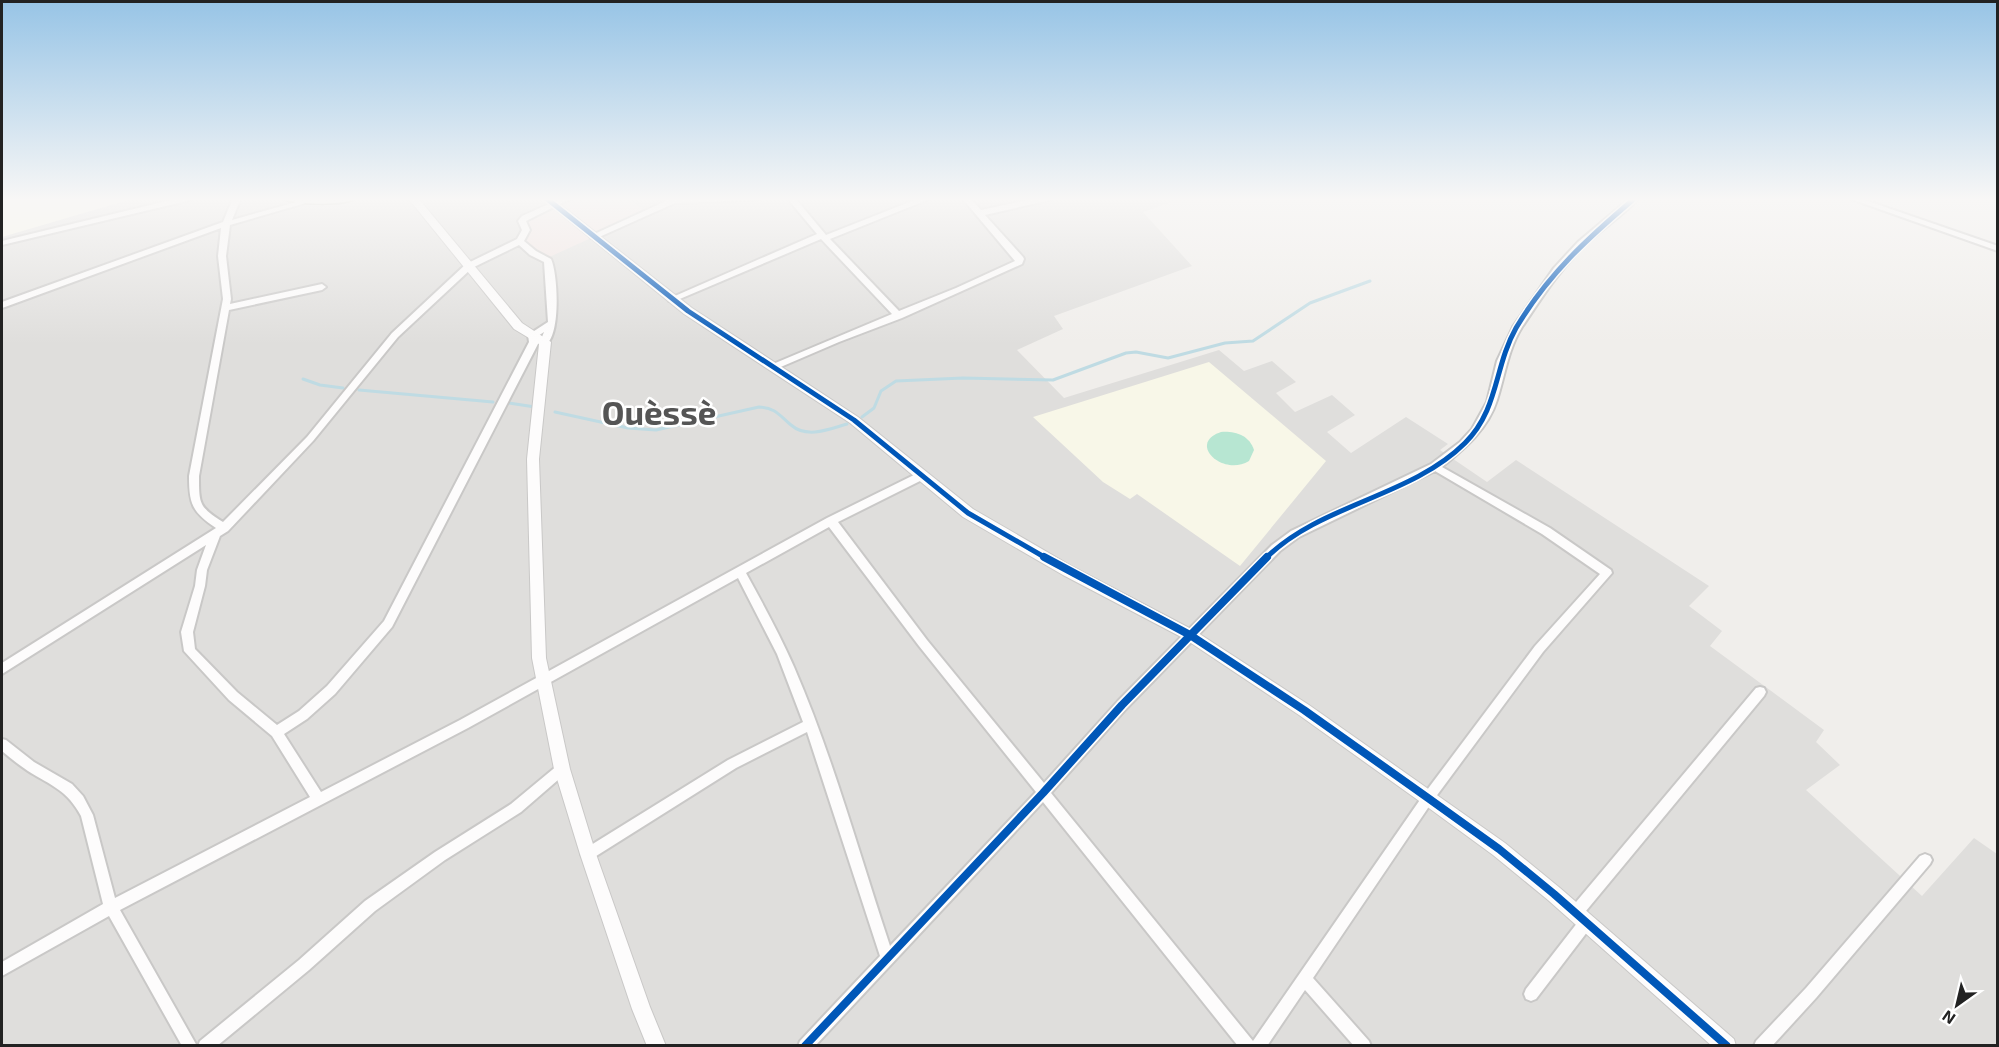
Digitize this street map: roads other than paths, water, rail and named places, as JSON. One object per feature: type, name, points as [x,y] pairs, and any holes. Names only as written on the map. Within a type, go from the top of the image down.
[{"type":"street","points":[[2,305],[163,247]]},
{"type":"street","points":[[219,531],[199,512],[194,500],[194,476],[226,308],[223,247]]},
{"type":"street","points":[[453,247],[518,326],[539,339]]},
{"type":"street","points":[[2,669],[219,531],[310,440],[395,335],[469,266],[508,247]]},
{"type":"street","points":[[276,732],[303,715],[331,690],[388,624],[534,342],[552,323],[548,261],[526,247]]},
{"type":"street","points":[[608,247],[672,298],[854,420],[968,513],[1068,571],[1190,635],[1304,710],[1428,798],[1499,849],[1581,917],[1726,1046]]},
{"type":"street","points":[[672,298],[799,247]]},
{"type":"street","points":[[832,247],[899,316]]},
{"type":"street","points":[[776,366],[826,343],[899,316],[982,281],[1019,262],[1020,259],[1010,247]]},
{"type":"street","points":[[805,1046],[1043,793],[1122,705],[1254,569],[1285,541],[1435,467],[1463,445],[1486,415],[1496,391],[1502,362],[1510,340],[1557,270],[1578,247]]},
{"type":"street","points":[[226,308],[322,287]]},
{"type":"street","points":[[539,339],[533,459],[539,658],[562,770],[641,1009],[657,1046]]},
{"type":"street","points":[[1258,1046],[1428,798],[1539,649],[1607,573],[1546,531],[1435,467]]},
{"type":"street","points":[[2,969],[111,907],[319,800],[543,679],[831,520],[920,476]]},
{"type":"street","points":[[831,520],[923,643],[1248,1046]]},
{"type":"street","points":[[219,531],[202,570],[200,586],[187,632],[190,651],[233,696],[276,732],[319,800]]},
{"type":"street","points":[[740,572],[777,642],[810,724],[887,957]]},
{"type":"street","points":[[1531,994],[1581,917],[1760,692]]},
{"type":"street","points":[[588,854],[732,764],[810,724]]},
{"type":"street","points":[[2,744],[30,766],[68,788],[79,800],[87,815],[111,907],[190,1046]]},
{"type":"street","points":[[205,1046],[304,965],[370,906],[440,856],[516,808],[562,770]]},
{"type":"street","points":[[1761,1046],[1811,993],[1925,860]]},
{"type":"street","points":[[1305,979],[1364,1046]]},
{"type":"waterway","points":[[862,417],[874,408],[881,391],[896,381],[963,378],[1053,380],[1126,353],[1136,352],[1168,358],[1225,343],[1253,341],[1310,303],[1370,281]]},
{"type":"waterway","points":[[303,379],[320,385],[343,388]]},
{"type":"waterway","points":[[359,390],[493,402]]},
{"type":"waterway","points":[[509,403],[535,407]]},
{"type":"waterway","points":[[555,412],[628,428],[656,430],[759,407],[773,410],[791,425],[804,431],[819,432],[847,424]]},
{"type":"district","name":"Ouèssè","points":[[659,412]]}]
